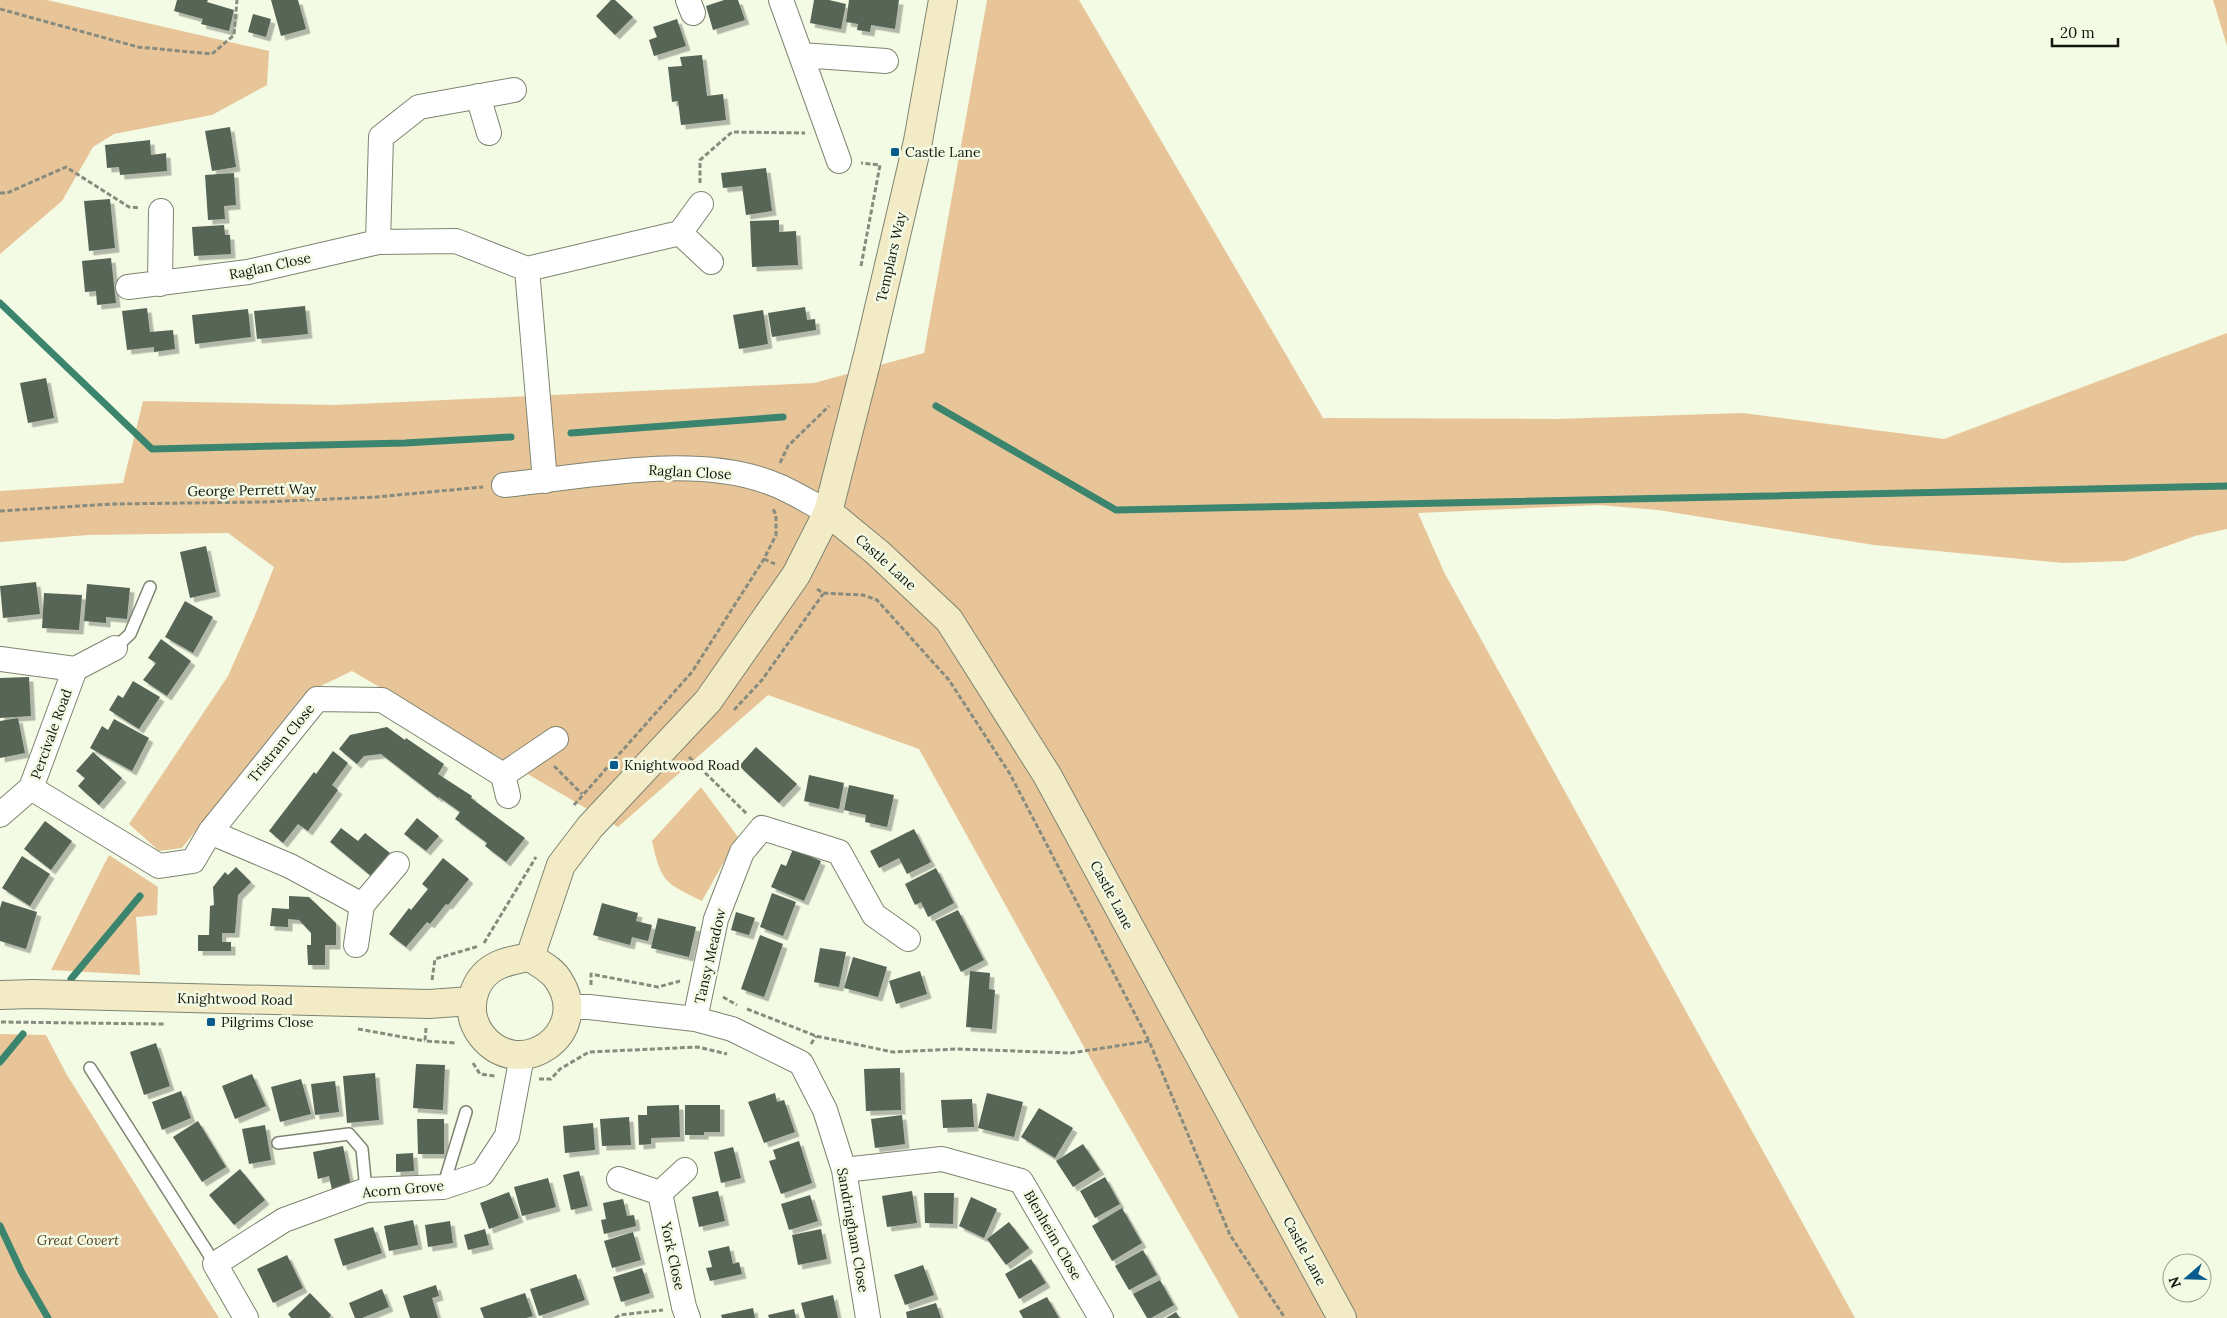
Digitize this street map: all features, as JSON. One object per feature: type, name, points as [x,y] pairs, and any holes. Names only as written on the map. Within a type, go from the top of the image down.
[{"type":"street","points":[[781,0],[839,161]]},
{"type":"street","name":"Templars Way","points":[[828,512],[869,351],[918,141],[943,0]]},
{"type":"street","points":[[801,55],[886,61]]},
{"type":"street","points":[[378,242],[380,137],[419,106],[514,90]]},
{"type":"street","points":[[478,96],[489,133]]},
{"type":"street","points":[[545,481],[527,269],[680,232],[701,204]]},
{"type":"street","points":[[160,284],[161,211]]},
{"type":"street","points":[[680,232],[711,262]]},
{"type":"street","name":"Raglan Close","points":[[128,288],[248,272],[378,242],[456,241],[527,269]]},
{"type":"street","name":"Raglan Close","points":[[504,485],[658,468],[730,472],[771,483],[828,512]]},
{"type":"street","points":[[530,957],[561,865],[590,827],[708,701],[796,575],[828,512]]},
{"type":"street","name":"Castle Lane","points":[[828,512],[878,553],[949,620],[1047,775],[1342,1318]]},
{"type":"street","points":[[75,669],[115,648]]},
{"type":"street","name":"Percivale Road","points":[[0,659],[75,669],[31,788],[0,815]]},
{"type":"street","name":"Tristram Close","points":[[31,788],[159,866],[193,861],[210,832],[317,699],[382,700],[505,786],[547,745]]},
{"type":"street","points":[[762,828],[839,852],[874,915],[908,938]]},
{"type":"street","name":"Tansy Meadow","points":[[695,1019],[716,919],[742,852],[762,828]]},
{"type":"street","points":[[210,832],[290,866],[362,905]]},
{"type":"street","points":[[356,945],[362,905],[397,864]]},
{"type":"street","points":[[530,957],[549,969],[559,979],[566,995],[579,1007],[565,1024],[557,1038],[538,1052],[522,1056],[506,1054],[491,1046],[475,1027],[471,1001],[478,982],[490,969],[505,961],[530,957]]},
{"type":"street","name":"Knightwood Road","points":[[0,995],[429,1004],[471,1001]]},
{"type":"street","name":"Sandringham Close","points":[[579,1007],[695,1019],[732,1029],[800,1063],[825,1110],[844,1170],[868,1318]]},
{"type":"street","name":"Acorn Grove","points":[[215,1264],[284,1220],[366,1190],[443,1187],[482,1174],[508,1136],[522,1056]]},
{"type":"street","name":"Blenheim Close","points":[[844,1170],[942,1159],[1021,1181],[1099,1317]]},
{"type":"street","points":[[619,1179],[660,1193],[685,1170]]},
{"type":"street","name":"York Close","points":[[660,1193],[686,1312]]},
{"type":"street","points":[[215,1264],[246,1318]]},
{"type":"lane","points":[[115,648],[130,634],[150,587]]},
{"type":"lane","points":[[90,1068],[215,1264]]},
{"type":"lane","points":[[443,1187],[466,1112]]},
{"type":"lane","points":[[278,1143],[349,1134],[362,1148],[366,1190]]},
{"type":"path","points":[[0,9],[138,47],[212,54],[234,35],[237,0]]},
{"type":"path","points":[[701,204],[700,160],[732,132],[829,133]]},
{"type":"path","points":[[839,161],[880,165],[861,269]]},
{"type":"path","points":[[0,193],[8,193],[66,167],[129,207],[161,211]]},
{"type":"path","points":[[571,810],[582,794],[692,672],[764,559],[776,535],[776,515],[769,501],[771,483],[788,446],[830,405]]},
{"type":"path","name":"George Perrett Way","points":[[0,511],[112,504],[263,502],[376,497],[504,485]]},
{"type":"path","points":[[764,559],[796,575],[823,593],[864,595],[877,600],[949,680],[1010,774],[1149,1041],[1230,1235],[1285,1318]]},
{"type":"path","points":[[729,715],[762,680],[823,593]]},
{"type":"path","points":[[547,745],[582,794]]},
{"type":"path","points":[[695,750],[688,757],[762,828]]},
{"type":"path","points":[[483,945],[542,849]]},
{"type":"path","points":[[579,1007],[591,974],[658,987],[705,975],[716,992],[732,1003],[816,1036],[893,1052],[957,1049],[1071,1053],[1149,1041]]},
{"type":"path","points":[[0,1022],[169,1024]]},
{"type":"path","points":[[352,1028],[425,1040]]},
{"type":"path","points":[[615,1318],[620,1316],[686,1312]]},
{"type":"green space","points":[[0,0],[47,0],[269,51],[267,85],[212,115],[114,134],[93,147],[62,201],[0,254]]},
{"type":"green space","points":[[987,0],[1079,0],[1323,418],[1556,419],[1743,413],[1944,439],[2227,333],[2227,529],[2195,536],[2125,561],[2064,563],[1874,545],[1658,510],[1599,505],[1418,513],[1444,572],[1855,1318],[1239,1318],[1099,1074],[919,749],[768,695],[618,827],[352,671],[304,694],[182,848],[159,851],[129,824],[228,676],[274,567],[228,533],[88,535],[0,542],[0,491],[123,483],[143,401],[335,405],[814,383],[924,353]]},
{"type":"green space","points":[[2213,0],[2227,0],[2227,46]]},
{"type":"green space","points":[[701,787],[738,837],[702,901],[680,890],[666,880],[658,865],[652,841]]},
{"type":"green space","points":[[109,855],[158,887],[157,915],[136,917],[140,975],[51,970]]},
{"type":"green space","name":"Great Covert","points":[[0,1034],[46,1035],[67,1075],[219,1318],[0,1318]]},
{"type":"building","points":[[177,0],[208,0],[207,2],[234,10],[229,31],[201,24],[203,19],[174,11]]},
{"type":"building","points":[[271,0],[298,0],[306,29],[281,36]]},
{"type":"building","points":[[611,0],[615,0],[633,17],[615,35],[596,16]]},
{"type":"building","points":[[724,0],[738,0],[745,20],[713,30],[706,6]]},
{"type":"building","points":[[814,0],[829,0],[846,4],[841,29],[810,23]]},
{"type":"building","points":[[849,0],[899,0],[895,29],[871,25],[870,32],[857,30],[858,24],[846,22]]},
{"type":"building","points":[[253,14],[271,19],[266,37],[248,32]]},
{"type":"building","points":[[677,19],[686,46],[654,56],[649,40],[657,37],[653,27]]},
{"type":"building","points":[[702,55],[707,96],[723,94],[726,120],[681,125],[678,101],[672,102],[668,67],[682,66],[680,57]]},
{"type":"building","points":[[230,127],[236,167],[212,171],[205,131]]},
{"type":"building","points":[[150,140],[151,155],[166,153],[167,171],[120,175],[119,167],[107,168],[105,145]]},
{"type":"building","points":[[766,168],[772,211],[746,215],[742,186],[723,188],[721,173]]},
{"type":"building","points":[[234,173],[236,205],[224,206],[225,219],[208,220],[205,175]]},
{"type":"building","points":[[110,199],[115,248],[89,251],[84,201]]},
{"type":"building","points":[[779,220],[779,232],[796,231],[798,265],[752,267],[750,221]]},
{"type":"building","points":[[224,225],[225,235],[230,235],[231,254],[194,256],[192,227]]},
{"type":"building","points":[[111,258],[116,303],[97,305],[96,291],[85,292],[82,261]]},
{"type":"building","points":[[305,306],[308,334],[257,339],[254,311]]},
{"type":"building","points":[[805,307],[807,320],[815,319],[816,330],[772,337],[768,313]]},
{"type":"building","points":[[147,308],[150,332],[173,330],[175,349],[154,352],[154,347],[127,350],[122,311]]},
{"type":"building","points":[[248,309],[251,337],[195,344],[192,315]]},
{"type":"building","points":[[763,310],[768,344],[739,349],[733,315]]},
{"type":"building","points":[[46,378],[54,418],[28,423],[20,383]]},
{"type":"building","points":[[206,546],[216,592],[190,598],[180,552]]},
{"type":"building","points":[[36,582],[40,614],[3,618],[0,586]]},
{"type":"building","points":[[87,584],[130,588],[127,619],[106,617],[106,623],[84,621]]},
{"type":"building","points":[[44,593],[82,595],[79,630],[42,628]]},
{"type":"building","points":[[185,601],[213,617],[193,653],[165,637]]},
{"type":"building","points":[[161,639],[191,661],[167,696],[143,680],[156,663],[148,658]]},
{"type":"building","points":[[29,677],[31,716],[0,718],[0,678]]},
{"type":"building","points":[[133,681],[160,697],[139,729],[109,710],[118,695],[123,698]]},
{"type":"building","points":[[18,718],[25,753],[0,758],[0,721]]},
{"type":"building","points":[[114,719],[149,738],[132,771],[90,748],[102,726],[108,730]]},
{"type":"building","points":[[387,727],[444,764],[438,774],[472,796],[471,798],[525,838],[506,862],[485,846],[487,843],[455,819],[460,812],[438,798],[381,754],[364,756],[357,764],[339,749],[350,735]]},
{"type":"building","points":[[756,747],[797,784],[779,803],[739,766]]},
{"type":"building","points":[[333,751],[348,763],[332,785],[338,790],[308,831],[298,824],[283,843],[269,831],[314,772],[316,774]]},
{"type":"building","points":[[93,752],[122,778],[99,805],[78,786],[85,778],[76,771]]},
{"type":"building","points":[[809,775],[844,783],[839,809],[804,801]]},
{"type":"building","points":[[849,785],[894,795],[887,827],[865,822],[866,815],[844,810]]},
{"type":"building","points":[[417,818],[439,836],[426,851],[404,834]]},
{"type":"building","points":[[45,821],[72,841],[51,870],[24,849]]},
{"type":"building","points":[[341,828],[358,841],[365,833],[390,853],[371,876],[330,842]]},
{"type":"building","points":[[914,829],[931,862],[907,874],[899,858],[879,868],[870,851]]},
{"type":"building","points":[[793,849],[821,861],[804,901],[771,887],[781,864],[786,866]]},
{"type":"building","points":[[22,856],[50,874],[30,906],[2,888]]},
{"type":"building","points":[[443,858],[469,879],[448,905],[446,904],[430,924],[427,922],[406,947],[389,934],[409,908],[411,910],[428,889],[422,884]]},
{"type":"building","points":[[236,867],[251,882],[238,895],[235,933],[222,933],[222,942],[231,942],[231,951],[198,951],[198,935],[209,935],[210,906],[214,905],[213,887],[225,872],[228,875]]},
{"type":"building","points":[[936,868],[954,903],[928,917],[921,902],[915,905],[905,884]]},
{"type":"building","points":[[772,893],[796,902],[783,936],[760,927]]},
{"type":"building","points":[[289,896],[309,897],[336,923],[336,945],[325,945],[325,965],[308,965],[307,945],[311,945],[311,933],[299,920],[288,919],[288,927],[270,926],[272,908],[289,909]]},
{"type":"building","points":[[2,901],[37,912],[26,949],[0,941],[0,908]]},
{"type":"building","points":[[602,903],[638,913],[636,921],[652,925],[648,941],[632,937],[630,945],[593,935]]},
{"type":"building","points":[[958,910],[984,960],[961,972],[935,921]]},
{"type":"building","points":[[736,912],[755,918],[749,935],[731,930]]},
{"type":"building","points":[[658,918],[696,927],[689,957],[651,948]]},
{"type":"building","points":[[760,935],[783,944],[764,997],[741,989]]},
{"type":"building","points":[[820,948],[846,952],[839,987],[814,982]]},
{"type":"building","points":[[853,957],[887,967],[878,997],[844,988]]},
{"type":"building","points":[[920,971],[927,994],[896,1004],[889,981]]},
{"type":"building","points":[[970,971],[990,973],[989,989],[995,990],[992,1029],[966,1027]]},
{"type":"building","points":[[156,1043],[170,1086],[144,1095],[130,1052]]},
{"type":"building","points":[[416,1064],[445,1065],[443,1110],[413,1108]]},
{"type":"building","points":[[900,1068],[901,1110],[866,1111],[864,1069]]},
{"type":"building","points":[[375,1073],[379,1120],[347,1123],[343,1076]]},
{"type":"building","points":[[252,1074],[266,1106],[235,1119],[222,1086]]},
{"type":"building","points":[[301,1079],[311,1114],[280,1122],[271,1087]]},
{"type":"building","points":[[335,1081],[339,1112],[315,1115],[311,1084]]},
{"type":"building","points":[[181,1091],[191,1118],[162,1130],[152,1102]]},
{"type":"building","points":[[775,1093],[777,1102],[784,1100],[795,1132],[764,1143],[748,1102]]},
{"type":"building","points":[[987,1093],[1023,1102],[1014,1137],[978,1128]]},
{"type":"building","points":[[972,1099],[974,1127],[943,1128],[941,1100]]},
{"type":"building","points":[[679,1105],[680,1137],[651,1138],[651,1144],[639,1145],[638,1115],[647,1115],[647,1106]]},
{"type":"building","points":[[685,1105],[720,1105],[720,1132],[704,1132],[704,1135],[685,1135]]},
{"type":"building","points":[[1039,1108],[1073,1128],[1055,1158],[1021,1137]]},
{"type":"building","points":[[902,1115],[905,1144],[875,1148],[871,1119]]},
{"type":"building","points":[[629,1117],[631,1145],[602,1146],[600,1119]]},
{"type":"building","points":[[417,1119],[444,1119],[444,1154],[418,1154]]},
{"type":"building","points":[[198,1121],[226,1167],[202,1182],[173,1137]]},
{"type":"building","points":[[593,1123],[595,1150],[565,1153],[563,1126]]},
{"type":"building","points":[[265,1125],[271,1160],[249,1164],[242,1129]]},
{"type":"building","points":[[799,1141],[812,1183],[781,1194],[769,1161],[776,1159],[773,1150]]},
{"type":"building","points":[[1083,1144],[1100,1170],[1073,1187],[1056,1161]]},
{"type":"building","points":[[343,1146],[351,1186],[332,1190],[329,1176],[318,1179],[313,1152]]},
{"type":"building","points":[[733,1147],[741,1178],[721,1183],[714,1152]]},
{"type":"building","points":[[413,1153],[414,1171],[396,1172],[396,1154]]},
{"type":"building","points":[[240,1169],[265,1200],[234,1225],[209,1195]]},
{"type":"building","points":[[579,1171],[588,1206],[571,1210],[563,1175]]},
{"type":"building","points":[[1105,1177],[1120,1204],[1095,1218],[1080,1191]]},
{"type":"building","points":[[548,1178],[556,1207],[522,1216],[514,1187]]},
{"type":"building","points":[[718,1191],[725,1221],[699,1227],[692,1197]]},
{"type":"building","points":[[912,1191],[917,1223],[887,1227],[882,1196]]},
{"type":"building","points":[[509,1192],[519,1218],[489,1229],[480,1203]]},
{"type":"building","points":[[924,1193],[954,1193],[953,1224],[925,1223]]},
{"type":"building","points":[[810,1195],[818,1221],[789,1230],[781,1204]]},
{"type":"building","points":[[971,1197],[997,1209],[984,1238],[959,1226]]},
{"type":"building","points":[[623,1199],[627,1216],[634,1215],[636,1226],[604,1234],[601,1220],[606,1219],[603,1203]]},
{"type":"building","points":[[1122,1208],[1142,1243],[1112,1261],[1092,1226]]},
{"type":"building","points":[[413,1220],[418,1245],[389,1251],[384,1226]]},
{"type":"building","points":[[450,1221],[453,1243],[428,1247],[425,1225]]},
{"type":"building","points":[[1009,1222],[1029,1248],[1006,1265],[987,1239]]},
{"type":"building","points":[[373,1227],[382,1253],[343,1266],[334,1239]]},
{"type":"building","points":[[485,1229],[489,1245],[468,1250],[464,1235]]},
{"type":"building","points":[[821,1229],[827,1259],[798,1265],[792,1235]]},
{"type":"building","points":[[633,1232],[641,1260],[612,1268],[604,1241]]},
{"type":"building","points":[[729,1246],[733,1264],[739,1262],[742,1274],[710,1281],[706,1268],[712,1267],[708,1251]]},
{"type":"building","points":[[1143,1250],[1157,1275],[1129,1290],[1115,1266]]},
{"type":"building","points":[[287,1255],[303,1288],[273,1303],[257,1269]]},
{"type":"building","points":[[1031,1259],[1046,1283],[1019,1299],[1005,1274]]},
{"type":"building","points":[[923,1265],[934,1295],[905,1305],[894,1275]]},
{"type":"building","points":[[642,1268],[650,1293],[621,1302],[613,1277]]},
{"type":"building","points":[[576,1274],[585,1300],[539,1316],[530,1289]]},
{"type":"building","points":[[1160,1280],[1174,1305],[1151,1318],[1147,1318],[1133,1294]]},
{"type":"building","points":[[436,1285],[439,1296],[432,1298],[438,1318],[410,1318],[403,1296]]},
{"type":"building","points":[[382,1289],[389,1307],[362,1318],[355,1318],[349,1303]]},
{"type":"building","points":[[310,1293],[331,1315],[329,1318],[291,1318],[288,1314]]},
{"type":"building","points":[[525,1293],[533,1316],[526,1318],[484,1318],[480,1308]]},
{"type":"building","points":[[833,1295],[838,1318],[805,1318],[801,1303]]},
{"type":"building","points":[[1047,1297],[1059,1318],[1023,1318],[1019,1311]]},
{"type":"building","points":[[936,1303],[941,1318],[907,1318],[906,1312]]},
{"type":"building","points":[[753,1308],[755,1318],[722,1318],[721,1315]]},
{"type":"building","points":[[794,1309],[796,1318],[769,1318],[768,1315]]},
{"type":"building","points":[[1176,1312],[1180,1318],[1166,1318]]},
{"type":"waterway","points":[[0,303],[152,449],[405,443],[511,437]]},
{"type":"waterway","points":[[936,406],[1116,510],[2227,486]]},
{"type":"waterway","points":[[571,433],[783,417]]},
{"type":"waterway","points":[[71,979],[140,896]]},
{"type":"waterway","points":[[0,1062],[23,1034]]},
{"type":"waterway","points":[[0,1226],[22,1273],[48,1318]]},
{"type":"place","name":"Castle Lane","points":[[895,152]]},
{"type":"place","name":"Knightwood Road","points":[[614,765]]},
{"type":"place","name":"Pilgrims Close","points":[[211,1022]]}]
